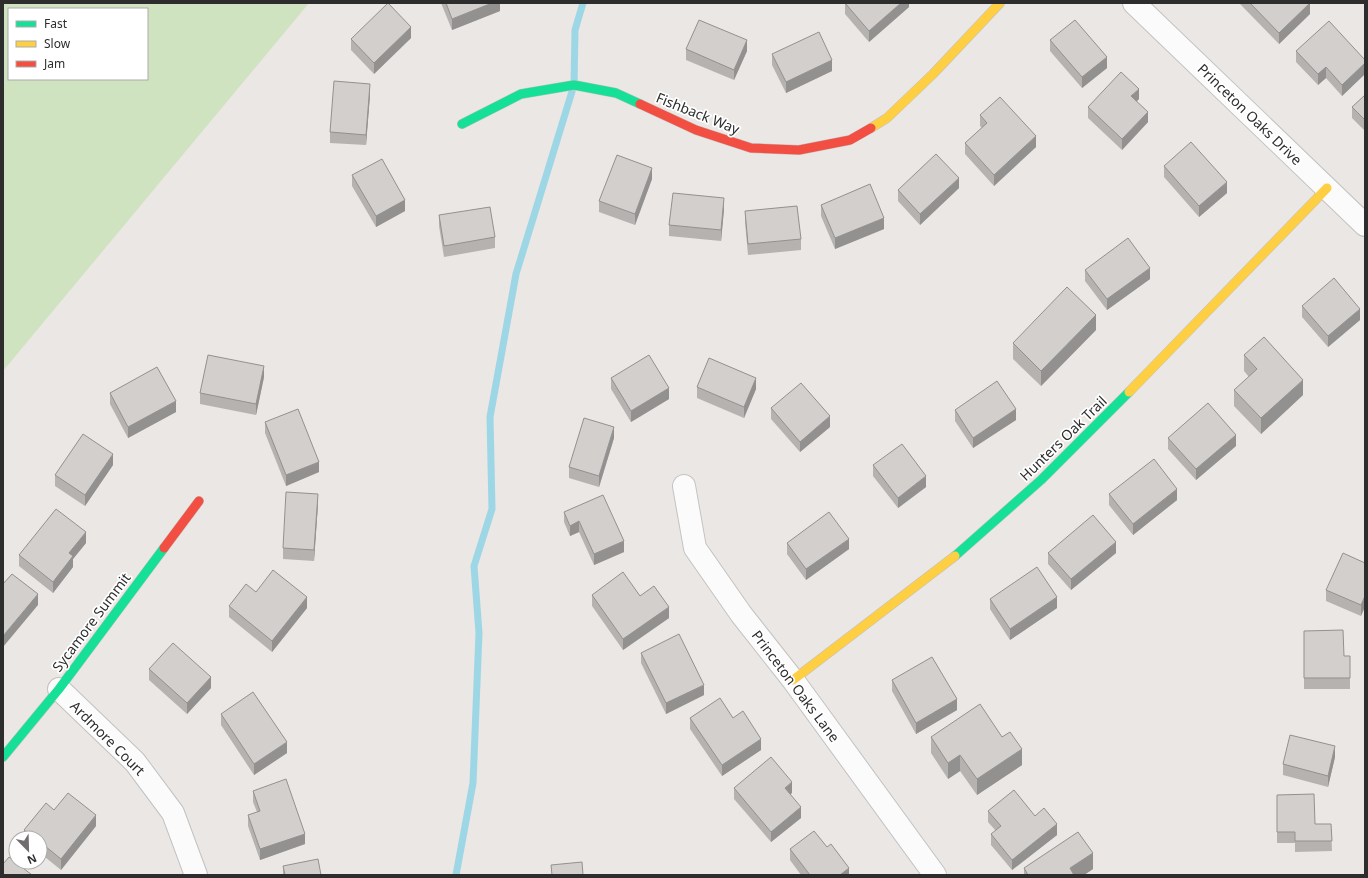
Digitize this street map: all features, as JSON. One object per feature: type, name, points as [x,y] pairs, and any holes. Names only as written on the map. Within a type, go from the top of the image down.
[{"type":"street","name":"Fishback Way","points":[[462,124],[520,94],[574,85],[616,93],[696,130],[751,148],[799,150],[850,140],[888,118],[933,74],[1000,3]]},
{"type":"street","name":"Princeton Oaks Drive","points":[[1134,3],[1365,225]]},
{"type":"street","name":"Hunters Oak Trail","points":[[793,680],[952,559],[1041,480],[1127,394],[1327,188]]},
{"type":"street","name":"Princeton Oaks Lane","points":[[684,486],[695,548],[741,614],[793,680],[935,875]]},
{"type":"street","name":"Sycamore Summit","points":[[3,757],[59,689],[199,501]]},
{"type":"street","name":"Ardmore Court","points":[[59,689],[135,762],[173,813],[196,875]]},
{"type":"green space","points":[[3,3],[309,3],[3,371]]},
{"type":"building","points":[[388,3],[411,27],[374,63],[351,39]]},
{"type":"building","points":[[446,3],[492,3],[452,19]]},
{"type":"building","points":[[845,3],[901,3],[869,31]]},
{"type":"building","points":[[1250,3],[1310,3],[1279,33]]},
{"type":"building","points":[[699,20],[747,40],[734,70],[686,49]]},
{"type":"building","points":[[1075,20],[1107,57],[1082,77],[1050,40]]},
{"type":"building","points":[[1329,21],[1365,60],[1365,63],[1342,85],[1326,67],[1318,74],[1296,51]]},
{"type":"building","points":[[819,32],[832,60],[786,82],[772,54]]},
{"type":"building","points":[[1121,72],[1139,89],[1131,96],[1148,112],[1122,139],[1088,107]]},
{"type":"building","points":[[334,81],[370,84],[366,135],[330,132]]},
{"type":"building","points":[[1365,95],[1365,120],[1352,107]]},
{"type":"building","points":[[1000,97],[1036,136],[994,175],[965,143],[987,123],[980,115]]},
{"type":"building","points":[[1191,142],[1227,182],[1199,206],[1164,166]]},
{"type":"building","points":[[936,154],[959,178],[920,214],[898,190]]},
{"type":"building","points":[[617,155],[652,168],[635,214],[599,201]]},
{"type":"building","points":[[382,159],[405,200],[376,216],[352,175]]},
{"type":"building","points":[[870,184],[884,218],[835,238],[821,205]]},
{"type":"building","points":[[673,193],[724,198],[721,230],[669,225]]},
{"type":"building","points":[[797,206],[801,239],[748,244],[745,211]]},
{"type":"building","points":[[490,207],[495,237],[444,246],[439,215]]},
{"type":"building","points":[[1128,238],[1150,268],[1107,299],[1085,270]]},
{"type":"building","points":[[1334,278],[1360,309],[1328,336],[1302,306]]},
{"type":"building","points":[[1067,287],[1096,315],[1041,371],[1013,343]]},
{"type":"building","points":[[1264,337],[1303,380],[1261,418],[1234,390],[1257,369],[1244,355]]},
{"type":"building","points":[[208,355],[264,366],[256,404],[200,393]]},
{"type":"building","points":[[649,355],[669,388],[631,411],[611,378]]},
{"type":"building","points":[[709,358],[756,378],[744,407],[697,387]]},
{"type":"building","points":[[157,367],[176,401],[128,427],[110,393]]},
{"type":"building","points":[[997,381],[1016,409],[973,438],[955,410]]},
{"type":"building","points":[[801,383],[830,416],[800,442],[771,408]]},
{"type":"building","points":[[1208,403],[1236,435],[1196,469],[1168,438]]},
{"type":"building","points":[[298,409],[319,462],[286,475],[265,422]]},
{"type":"building","points":[[584,418],[614,427],[599,476],[569,467]]},
{"type":"building","points":[[83,434],[113,454],[85,495],[55,475]]},
{"type":"building","points":[[902,444],[926,476],[898,498],[873,465]]},
{"type":"building","points":[[1154,459],[1177,489],[1133,524],[1109,494]]},
{"type":"building","points":[[286,492],[318,494],[314,550],[283,548]]},
{"type":"building","points":[[603,495],[624,541],[594,554],[579,521],[570,526],[564,512]]},
{"type":"building","points":[[56,509],[86,532],[69,553],[73,556],[53,582],[19,555]]},
{"type":"building","points":[[829,512],[849,539],[806,569],[787,543]]},
{"type":"building","points":[[1093,515],[1116,542],[1071,579],[1048,553]]},
{"type":"building","points":[[1343,553],[1365,563],[1365,596],[1361,605],[1326,590]]},
{"type":"building","points":[[1037,567],[1057,597],[1010,629],[990,599]]},
{"type":"building","points":[[273,570],[307,597],[272,641],[229,606],[246,584],[256,592]]},
{"type":"building","points":[[623,572],[640,596],[654,586],[669,607],[623,639],[592,595]]},
{"type":"building","points":[[12,574],[38,594],[3,636],[3,584]]},
{"type":"building","points":[[1343,630],[1344,656],[1350,656],[1350,678],[1304,678],[1304,631]]},
{"type":"building","points":[[679,634],[704,685],[666,703],[641,653]]},
{"type":"building","points":[[173,643],[211,677],[187,703],[149,669]]},
{"type":"building","points":[[932,657],[957,699],[916,723],[892,680]]},
{"type":"building","points":[[253,692],[287,742],[254,764],[221,714]]},
{"type":"building","points":[[720,698],[733,718],[743,711],[761,739],[722,765],[690,718]]},
{"type":"building","points":[[980,704],[1002,737],[1010,732],[1022,749],[977,779],[960,755],[948,763],[931,737]]},
{"type":"building","points":[[1290,735],[1335,746],[1328,776],[1283,764]]},
{"type":"building","points":[[771,757],[792,782],[785,788],[801,807],[771,832],[734,788]]},
{"type":"building","points":[[286,779],[305,834],[260,849],[248,815],[260,811],[253,791]]},
{"type":"building","points":[[1014,790],[1035,816],[1044,808],[1057,824],[1012,860],[991,834],[1001,826],[988,811]]},
{"type":"building","points":[[68,793],[96,815],[61,859],[48,848],[48,830],[24,830],[46,803],[54,810]]},
{"type":"building","points":[[1314,794],[1315,824],[1331,824],[1332,841],[1295,841],[1295,832],[1277,832],[1277,795]]},
{"type":"building","points":[[814,831],[827,847],[831,844],[849,868],[840,875],[810,875],[790,849]]},
{"type":"building","points":[[1078,832],[1093,853],[1070,868],[1074,875],[1028,875],[1024,868]]},
{"type":"building","points":[[8,858],[8,870],[26,870],[32,875],[3,875],[3,864]]},
{"type":"building","points":[[318,859],[321,875],[285,875],[283,866]]},
{"type":"building","points":[[582,862],[583,875],[552,875],[551,865]]},
{"type":"waterway","points":[[456,875],[473,783],[479,633],[474,566],[492,509],[490,417],[516,274],[574,85],[575,30],[583,3]]},
{"type":"traffic: fast","points":[[462,124],[521,94],[574,85],[616,93],[640,104]]},
{"type":"traffic: fast","points":[[955,556],[1041,480],[1129,392]]},
{"type":"traffic: fast","points":[[3,757],[59,689],[164,548]]},
{"type":"traffic: slow","points":[[871,128],[887,118],[933,74],[1000,3]]},
{"type":"traffic: slow","points":[[1129,392],[1327,188]]},
{"type":"traffic: slow","points":[[793,680],[955,556]]},
{"type":"traffic: jam","points":[[640,104],[696,130],[751,148],[799,150],[850,140],[871,128]]},
{"type":"traffic: jam","points":[[164,548],[199,501]]}]
